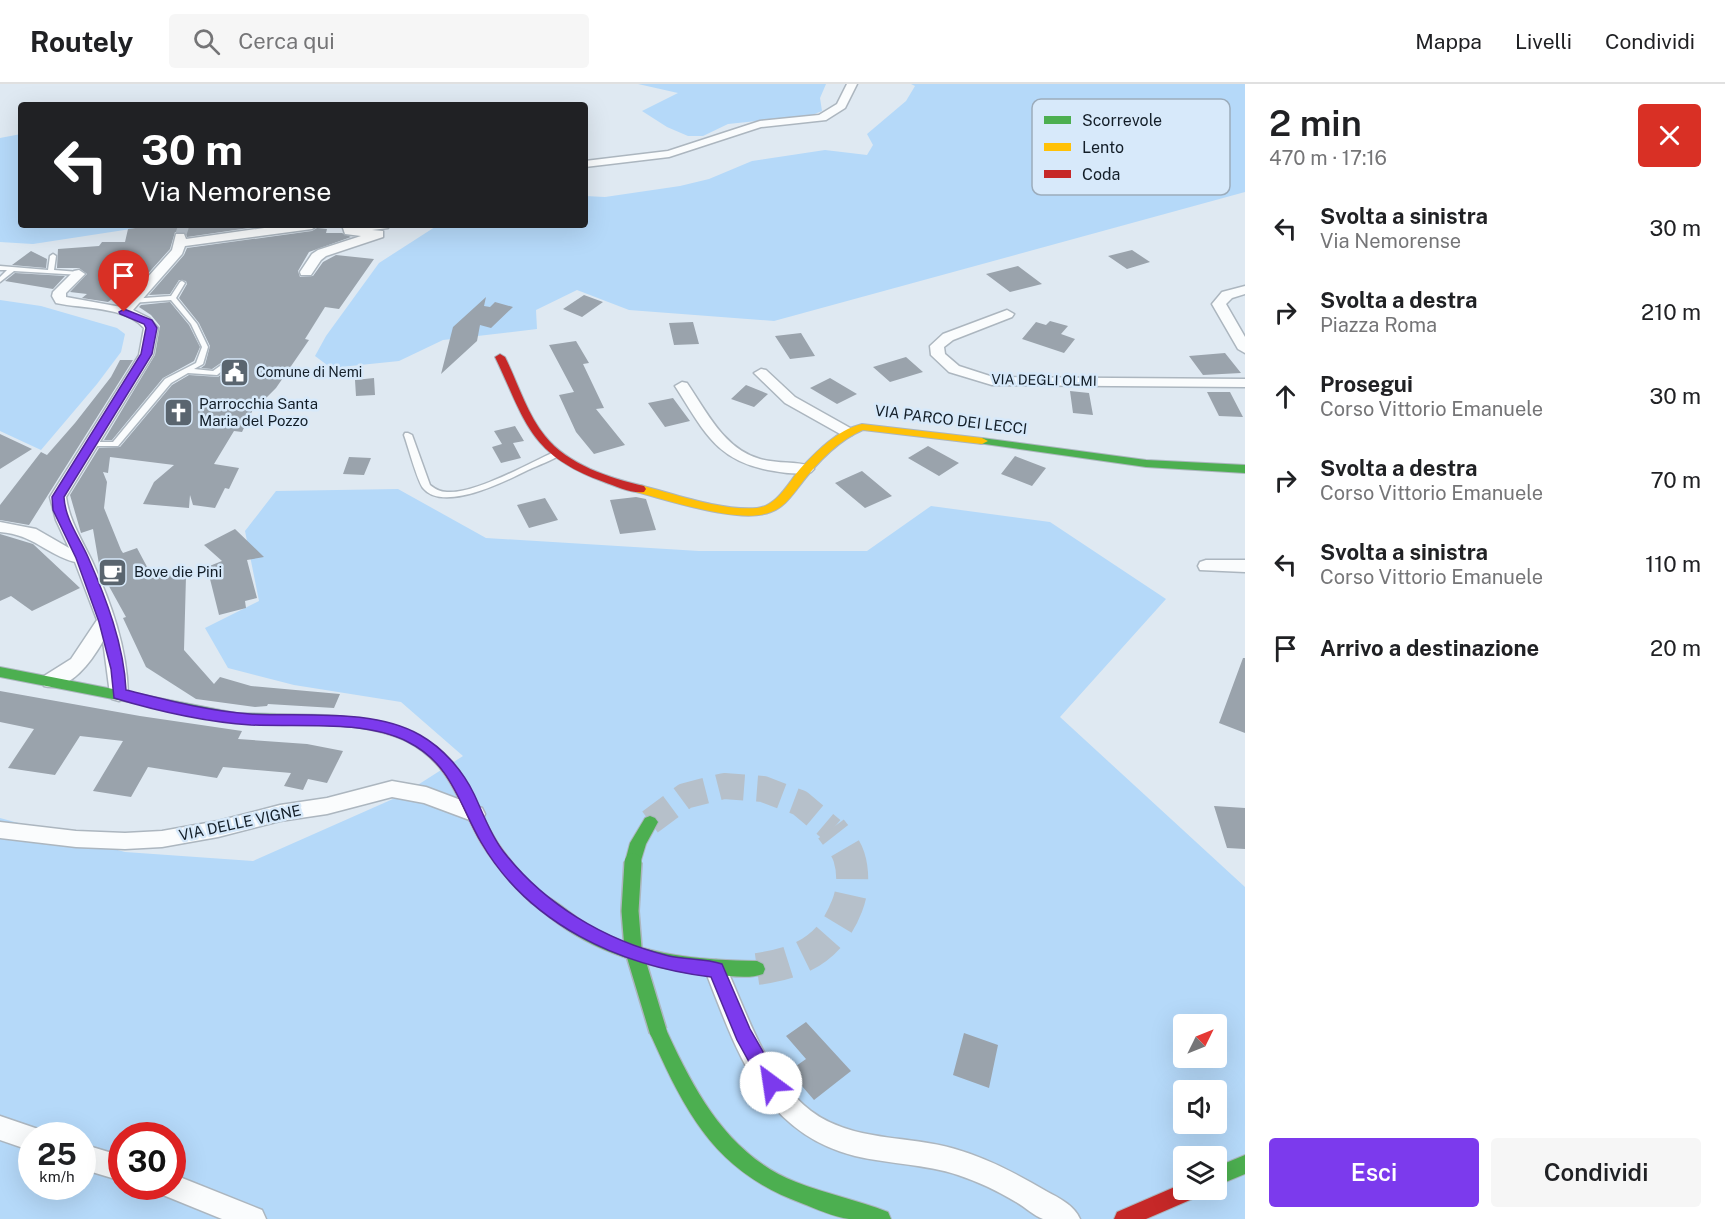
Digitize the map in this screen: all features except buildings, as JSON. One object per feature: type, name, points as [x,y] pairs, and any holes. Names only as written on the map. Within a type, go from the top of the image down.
[{"type":"main road","points":[[500,357],[540,437],[557,454],[614,483],[718,507],[752,512],[769,509],[777,504],[806,469],[847,432]]},
{"type":"main road","name":"VIA PARCO DEI LECCI","points":[[847,432],[870,427],[1034,446],[1124,462],[1206,470],[1245,469]]},
{"type":"main road","points":[[0,672],[190,710],[248,719],[360,722],[397,730],[421,742],[442,759],[466,793],[490,845],[511,873],[548,907],[566,920],[599,939],[645,957],[672,964],[716,970],[756,969]]},
{"type":"main road","points":[[646,828],[633,862],[630,906],[631,938],[635,959],[658,1031],[692,1104],[713,1132],[736,1156],[754,1170],[779,1184],[881,1219]]},
{"type":"main road","points":[[1227,1172],[1245,1164]]},
{"type":"main road","points":[[1124,1219],[1173,1198]]},
{"type":"street","points":[[588,165],[669,153],[760,124],[822,118],[841,106],[852,84]]},
{"type":"street","points":[[127,306],[171,259],[181,240],[286,228]]},
{"type":"street","points":[[306,272],[316,257],[322,253],[378,234],[349,231],[349,228]]},
{"type":"street","points":[[79,274],[60,292],[61,300],[127,306],[148,322],[152,328],[146,354],[93,444],[58,497],[59,510],[82,558],[105,622],[116,662],[119,694]]},
{"type":"street","points":[[1245,290],[1227,295],[1219,304],[1245,349]]},
{"type":"street","name":"VIA DEGLI OLMI","points":[[1007,314],[948,337],[937,346],[938,355],[954,369],[992,381],[1245,383]]},
{"type":"street","points":[[761,373],[795,404],[847,432]]},
{"type":"street","points":[[682,386],[716,436],[737,456],[768,467],[806,469]]},
{"type":"street","points":[[0,527],[32,533],[70,557],[82,558]]},
{"type":"street","points":[[1206,566],[1245,566]]},
{"type":"street","points":[[51,681],[67,673],[84,658],[105,622]]},
{"type":"street","points":[[84,658],[116,662]]},
{"type":"street","name":"VIA DELLE VIGNE","points":[[0,830],[76,839],[125,841],[162,838],[218,829],[280,813],[327,807],[392,789],[426,795],[475,814]]},
{"type":"street","points":[[716,970],[739,1024],[763,1070],[785,1102],[802,1119],[829,1135],[848,1142],[924,1154],[979,1170],[1019,1189],[1067,1219]]},
{"type":"street","points":[[0,1128],[18,1134]]},
{"type":"street","points":[[186,1192],[253,1219]]},
{"type":"lane","points":[[51,272],[53,256]]},
{"type":"lane","points":[[0,268],[79,274]]},
{"type":"lane","points":[[0,280],[12,270]]},
{"type":"lane","points":[[127,306],[173,298],[182,283]]},
{"type":"lane","points":[[93,444],[115,444],[165,384],[199,364],[205,347],[194,324],[173,298]]},
{"type":"lane","points":[[188,371],[214,373],[229,362]]},
{"type":"lane","points":[[408,435],[426,486],[431,491],[447,495],[473,489],[557,454]]},
{"type":"shaded area","points":[[638,84],[826,84],[820,98],[822,111],[812,115],[728,124],[703,136],[688,136],[667,127],[642,111],[678,93]]},
{"type":"shaded area","points":[[911,84],[1245,84],[1245,192],[774,321],[629,310],[577,290],[536,310],[537,329],[443,340],[399,361],[331,368],[315,356],[326,336],[379,263],[433,228],[588,228],[588,196],[605,197],[680,186],[709,179],[752,161],[825,150],[867,155],[873,145],[867,134],[906,101],[915,86]]},
{"type":"shaded area","points":[[18,135],[18,228],[137,228],[33,244],[0,242],[0,138]]},
{"type":"shaded area","points":[[0,300],[41,306],[117,328],[125,334],[121,352],[41,450],[0,431]]},
{"type":"shaded area","points":[[398,489],[486,538],[699,551],[867,551],[931,506],[1050,522],[1166,599],[1060,717],[1245,887],[1245,1219],[0,1219],[0,818],[125,852],[253,861],[402,795],[463,756],[401,702],[294,685],[228,668],[205,628],[259,601],[245,531],[276,491]]},
{"type":"tunnel","points":[[180,237],[183,228]]},
{"type":"tunnel","points":[[650,822],[685,796],[724,786],[763,789],[800,803],[831,829]]},
{"type":"tunnel","points":[[757,969],[800,958],[823,943],[840,921],[851,894],[852,869],[846,850],[831,829]]},
{"type":"traffic: fast","points":[[982,441],[1179,467],[1245,469]]},
{"type":"traffic: fast","points":[[0,672],[236,718],[325,720]]},
{"type":"traffic: fast","points":[[633,862],[638,843],[650,822]]},
{"type":"traffic: fast","points":[[633,862],[630,911],[633,948],[658,1031]]},
{"type":"traffic: fast","points":[[537,898],[562,918],[588,934],[640,955],[695,966],[757,969]]},
{"type":"traffic: fast","points":[[658,1031],[678,1074],[701,1114],[730,1150],[748,1166],[795,1192],[881,1219]]},
{"type":"traffic: fast","points":[[1227,1172],[1245,1164]]},
{"type":"traffic: slow","points":[[640,489],[731,510],[757,512],[766,510],[780,501],[826,450],[847,434],[862,427],[982,441]]},
{"type":"traffic: jam","points":[[500,357],[528,417],[547,446],[585,470],[614,482],[640,489]]},
{"type":"traffic: jam","points":[[325,720],[360,723],[394,731],[410,737],[438,756],[459,782],[491,846],[512,874],[537,898]]},
{"type":"traffic: jam","points":[[1124,1219],[1173,1197]]},
{"type":"place","name":"Comune di Nemi","points":[[235,372]]},
{"type":"place","name":"Parrocchia Santa Maria del Pozzo","points":[[178,413]]},
{"type":"place","name":"Bove die Pini","points":[[113,572]]},
{"type":"route","points":[[124,312],[148,322],[152,328],[146,354],[93,444],[58,497],[59,510],[82,558],[105,622],[118,669],[119,694],[190,710],[248,719],[376,724],[414,738],[442,759],[451,770],[466,793],[485,835],[511,873],[555,913],[599,939],[645,957],[672,964],[716,970],[743,1034],[771,1083]]}]
